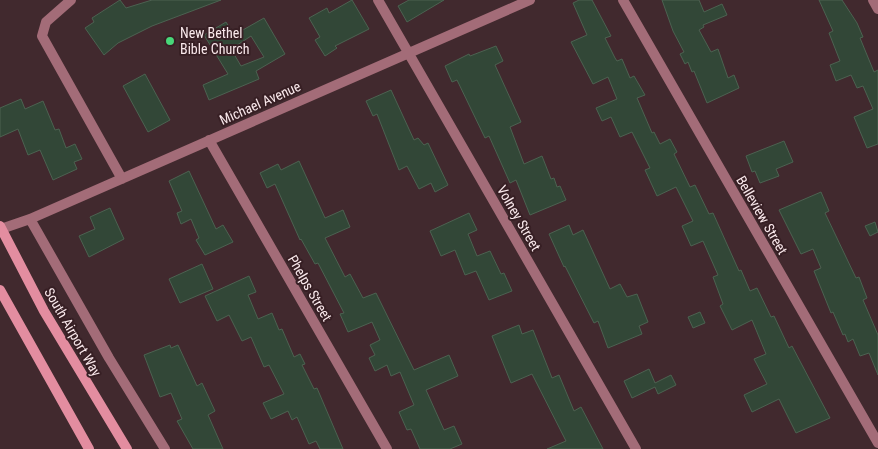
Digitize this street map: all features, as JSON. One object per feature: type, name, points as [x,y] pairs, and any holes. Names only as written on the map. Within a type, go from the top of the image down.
[{"type":"main road","name":"South Airport Way","points":[[1,228],[44,311],[127,449]]},
{"type":"main road","points":[[0,290],[89,449]]},
{"type":"street","points":[[71,0],[46,22],[42,36],[122,179]]},
{"type":"street","name":"Volney Street","points":[[378,0],[410,52],[431,94],[636,449]]},
{"type":"street","name":"Michael Avenue","points":[[1,228],[30,219],[530,0]]},
{"type":"street","name":"Belleview Street","points":[[623,0],[878,443]]},
{"type":"street","points":[[872,0],[878,10]]},
{"type":"street","name":"Phelps Street","points":[[210,140],[388,449]]},
{"type":"street","points":[[30,219],[164,449]]},
{"type":"building","points":[[120,0],[126,8],[152,0],[221,0],[152,26],[118,43],[104,55],[85,28],[94,22],[92,18]]},
{"type":"building","points":[[352,0],[369,29],[335,46],[337,48],[325,56],[315,40],[320,37],[309,18],[327,8],[329,13]]},
{"type":"building","points":[[409,0],[444,0],[407,22],[398,6]]},
{"type":"building","points":[[579,0],[592,0],[611,36],[605,38],[615,58],[617,61],[622,59],[630,78],[634,76],[645,95],[637,98],[652,133],[654,132],[660,144],[670,139],[677,152],[674,154],[690,187],[695,185],[709,214],[713,213],[750,291],[757,288],[771,317],[774,316],[789,348],[792,346],[830,418],[796,433],[779,399],[752,412],[744,395],[767,384],[754,359],[766,354],[752,320],[732,330],[720,306],[723,304],[713,277],[718,275],[703,241],[691,246],[682,226],[693,221],[676,187],[657,196],[645,170],[650,168],[632,132],[620,137],[611,117],[602,121],[596,108],[617,99],[608,77],[593,84],[571,42],[587,35],[573,3]]},
{"type":"building","points":[[662,0],[699,0],[704,12],[722,4],[727,15],[703,25],[704,27],[699,30],[711,52],[718,49],[728,78],[734,75],[739,88],[707,103],[694,71],[692,72],[688,62],[685,64],[680,54],[684,52],[673,31]]},
{"type":"building","points":[[819,0],[842,0],[857,23],[863,37],[860,38],[874,72],[878,70],[878,144],[867,148],[854,117],[873,109],[863,86],[857,88],[851,75],[836,81],[830,65],[840,61],[829,33],[833,31]]},
{"type":"building","points":[[264,18],[285,54],[256,71],[259,79],[209,100],[203,85],[228,74],[204,35],[226,22],[234,35]],"holes":[[[251,36],[264,57],[241,66],[231,49]]]},
{"type":"building","points":[[496,46],[503,61],[495,65],[521,122],[510,127],[524,164],[542,156],[551,179],[554,178],[557,187],[560,186],[566,200],[530,215],[516,180],[510,183],[489,136],[485,138],[457,80],[452,82],[445,66],[469,54],[470,56]]},
{"type":"building","points":[[145,74],[170,120],[148,132],[123,86]]},
{"type":"building","points":[[391,90],[414,140],[418,138],[424,145],[428,143],[448,185],[435,192],[431,183],[419,189],[407,166],[399,170],[377,114],[373,116],[366,101]]},
{"type":"building","points":[[21,99],[25,109],[43,101],[55,130],[59,129],[66,148],[75,144],[82,159],[74,162],[77,169],[53,180],[40,150],[28,155],[18,129],[0,137],[0,108]]},
{"type":"building","points":[[784,141],[793,162],[776,169],[779,176],[760,183],[755,171],[752,172],[746,156]]},
{"type":"building","points":[[299,161],[325,218],[343,210],[350,227],[325,238],[345,277],[350,274],[363,298],[376,293],[414,370],[449,355],[458,376],[426,390],[444,430],[454,426],[462,444],[450,449],[420,449],[411,429],[407,430],[399,412],[414,405],[400,372],[391,376],[387,365],[375,371],[369,358],[375,355],[370,345],[380,340],[372,322],[348,332],[340,314],[344,313],[318,263],[315,264],[300,240],[275,184],[267,188],[260,173],[278,164],[281,170]]},
{"type":"building","points":[[189,171],[216,229],[223,225],[233,242],[205,255],[196,240],[199,238],[191,219],[181,224],[177,213],[182,211],[169,181]]},
{"type":"building","points":[[821,192],[829,211],[825,213],[856,278],[859,277],[867,298],[863,300],[878,335],[878,375],[869,353],[860,356],[853,339],[848,342],[845,334],[843,335],[833,312],[831,313],[814,271],[821,268],[813,249],[801,254],[779,210]]},
{"type":"building","points":[[110,208],[124,239],[89,257],[79,236],[95,229],[90,217]]},
{"type":"building","points":[[469,213],[477,230],[468,234],[477,256],[490,251],[501,274],[504,273],[512,291],[489,300],[476,271],[465,275],[455,250],[441,256],[430,231]]},
{"type":"building","points":[[875,222],[878,232],[870,236],[865,226]]},
{"type":"building","points":[[569,225],[573,235],[583,230],[610,289],[620,284],[627,297],[637,294],[648,322],[639,326],[642,334],[608,348],[598,321],[594,323],[564,267],[549,234]]},
{"type":"building","points":[[202,264],[213,289],[180,303],[169,279]]},
{"type":"building","points":[[249,276],[256,292],[248,295],[258,319],[272,313],[279,330],[282,329],[294,357],[300,354],[305,364],[302,365],[314,389],[317,388],[343,449],[320,449],[316,441],[309,444],[297,417],[292,420],[288,411],[271,419],[263,403],[284,394],[269,365],[264,367],[251,337],[242,341],[229,315],[217,321],[205,296]]},
{"type":"building","points":[[700,312],[705,323],[693,328],[688,317]]},
{"type":"building","points":[[519,325],[522,334],[533,330],[552,378],[559,375],[574,411],[581,407],[603,449],[547,449],[566,441],[532,374],[511,383],[492,336]]},
{"type":"building","points":[[170,345],[171,348],[178,345],[197,386],[202,383],[215,411],[208,415],[223,449],[193,449],[177,421],[182,419],[171,393],[160,397],[144,355]]},
{"type":"building","points":[[649,369],[655,383],[671,375],[676,385],[658,394],[655,387],[632,398],[624,381]]},
{"type":"place","name":"New Bethel Bible Church","points":[[170,41]]}]
